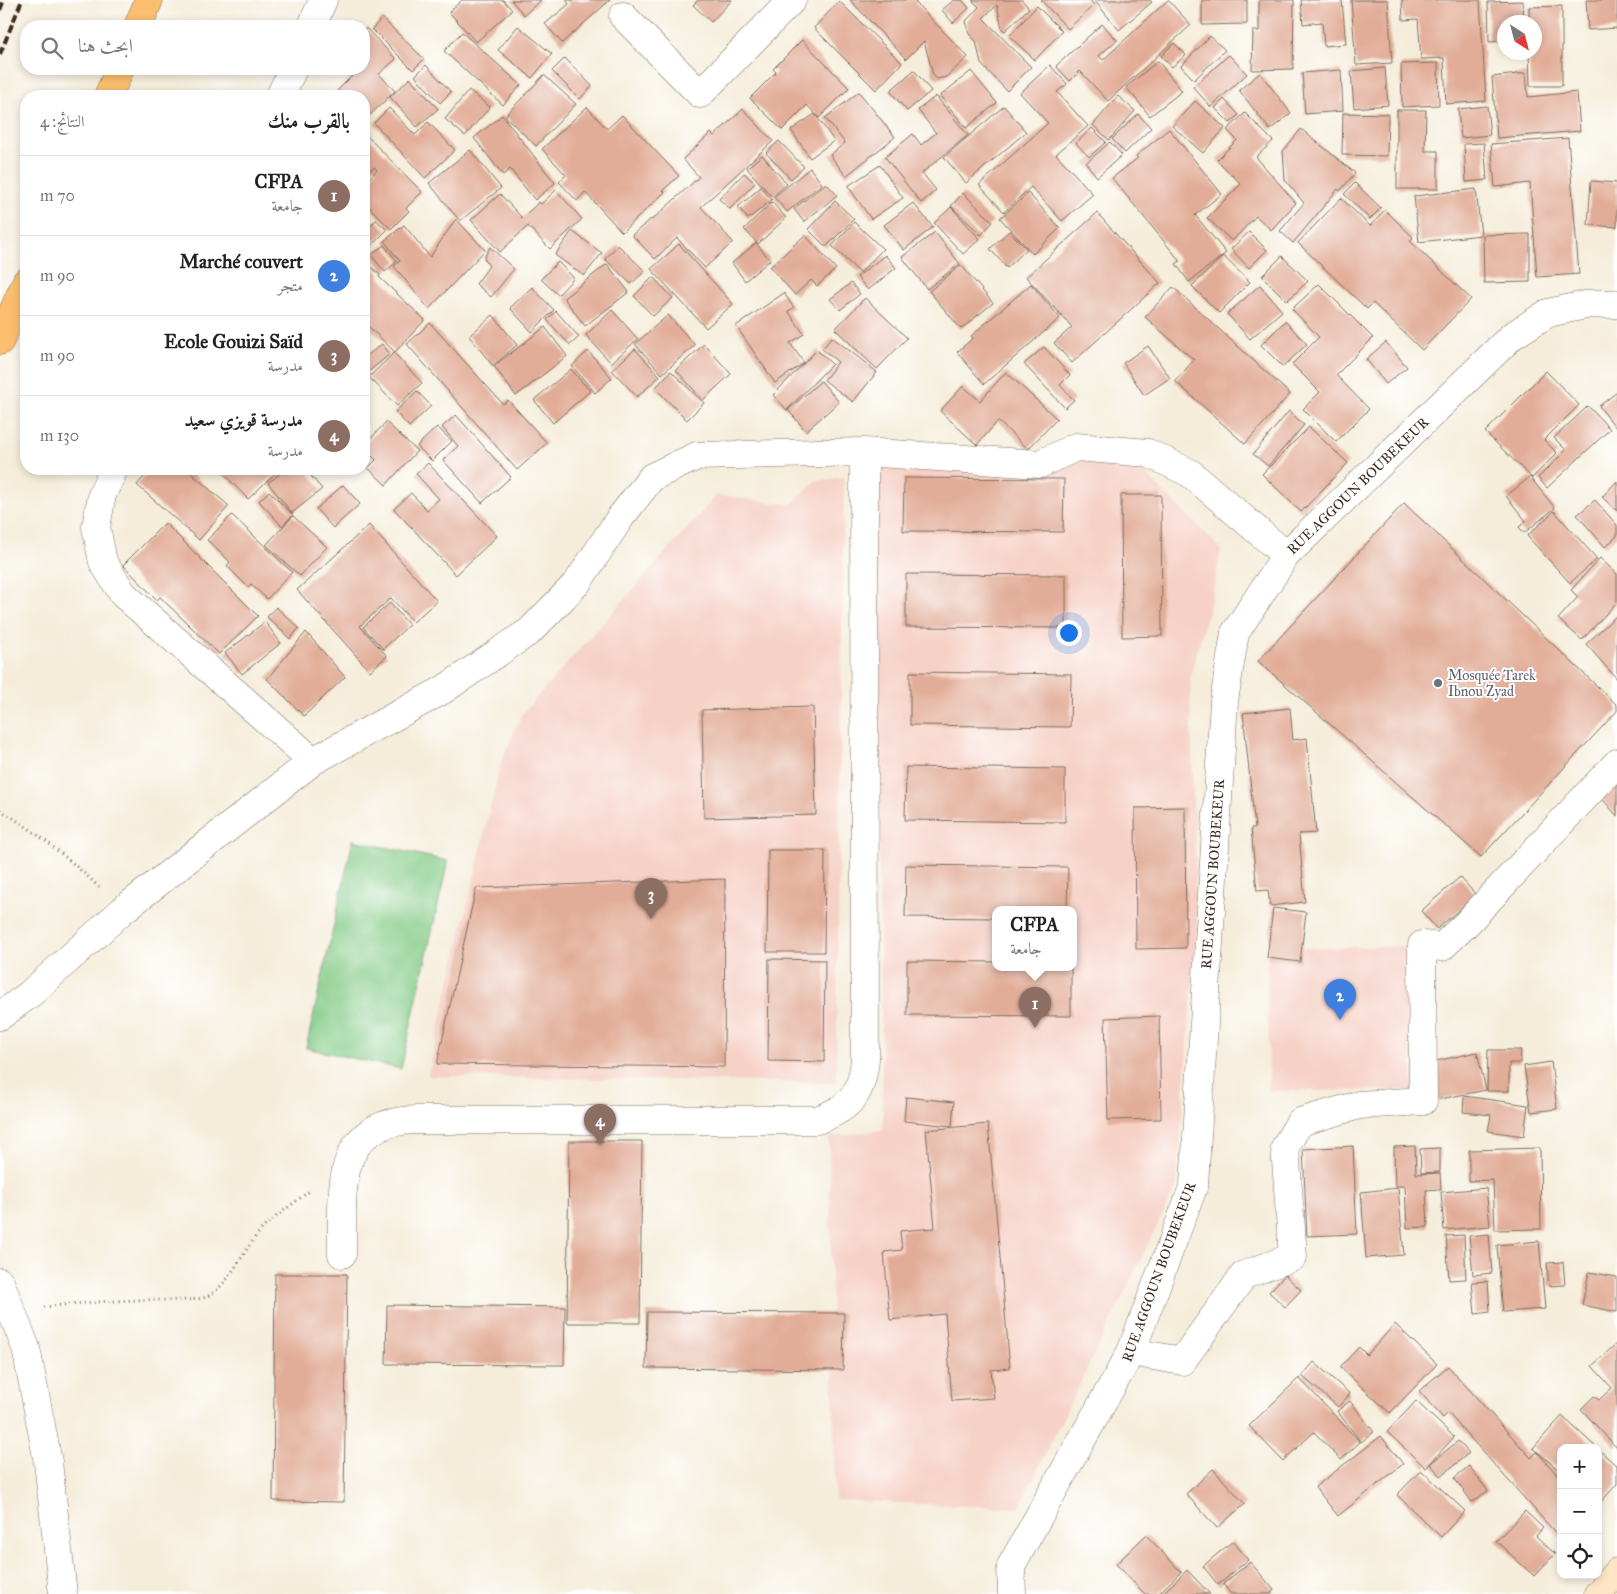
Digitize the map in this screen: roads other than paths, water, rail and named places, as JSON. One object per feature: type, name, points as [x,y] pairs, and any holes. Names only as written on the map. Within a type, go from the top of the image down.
[{"type":"main road","points":[[141,20],[149,0]]},
{"type":"main road","points":[[111,90],[117,75]]},
{"type":"main road","points":[[0,341],[20,296]]},
{"type":"street","points":[[315,20],[323,0]]},
{"type":"street","points":[[624,16],[700,94],[792,0]]},
{"type":"street","points":[[283,90],[289,75]]},
{"type":"street","name":"RUE AGGOUN BOUBEKEUR","points":[[1012,1594],[1011,1566],[1132,1352],[1194,1185],[1224,701],[1235,633],[1286,555],[1512,336],[1548,313],[1590,304],[1617,304]]},
{"type":"street","points":[[0,1016],[30,994],[123,910],[314,761],[443,690],[530,631],[577,582],[620,518],[652,477],[697,456],[864,452],[1040,464],[1076,447],[1148,453],[1190,473],[1286,555]]},
{"type":"street","points":[[342,1254],[343,1190],[346,1165],[354,1149],[366,1135],[380,1126],[398,1121],[817,1120],[833,1114],[847,1105],[858,1091],[864,1076],[865,1059],[864,452]]},
{"type":"street","points":[[111,475],[102,495],[96,527],[103,562],[123,594],[314,761]]},
{"type":"street","points":[[1132,1352],[1182,1361],[1244,1275],[1293,1256],[1285,1147],[1300,1122],[1359,1105],[1423,1101],[1422,945],[1442,947],[1617,764]]},
{"type":"street","points":[[0,1282],[26,1348],[48,1462],[63,1594]]},
{"type":"street","points":[[1598,1594],[1617,1572]]},
{"type":"railway","points":[[0,10],[4,0]]},
{"type":"railway","points":[[0,54],[22,0]]},
{"type":"place","name":"Mosquée Tarek Ibnou Zyad","points":[[1438,683]]},
{"type":"place","name":"Ecole Gouizi Saïd","points":[[651,919]]},
{"type":"place","name":"Marché couvert","points":[[1340,1020]]},
{"type":"place","name":"CFPA","points":[[1035,1028]]},
{"type":"place","name":"مدرسة قويزي سعيد","points":[[600,1145]]}]
